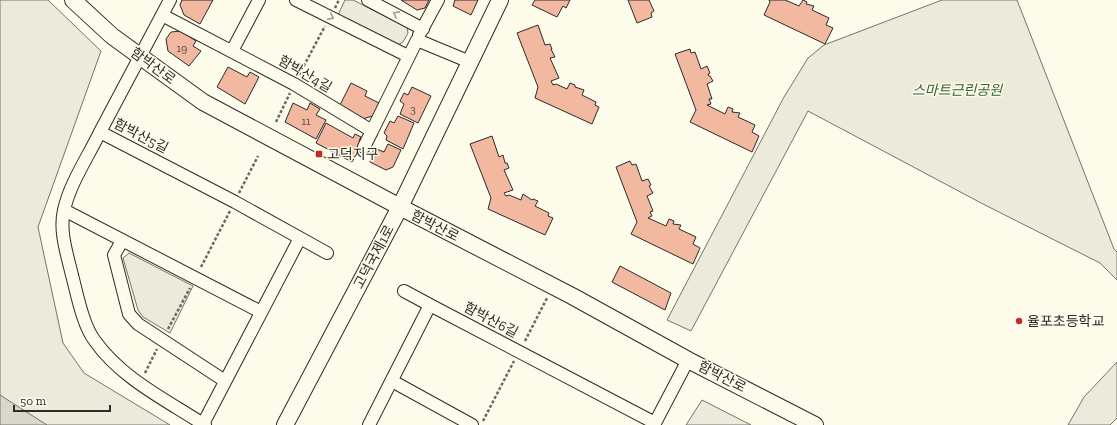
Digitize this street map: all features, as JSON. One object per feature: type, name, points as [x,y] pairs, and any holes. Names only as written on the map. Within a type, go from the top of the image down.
[{"type":"street","name":"함박산로","points":[[73,0],[112,36],[140,58],[203,102],[400,207],[572,296],[688,360],[815,425]]},
{"type":"street","points":[[100,132],[170,0]]},
{"type":"street","points":[[232,51],[259,0]]},
{"type":"street","points":[[296,0],[408,56]]},
{"type":"street","points":[[368,0],[423,28]]},
{"type":"street","points":[[364,147],[408,56],[438,0]]},
{"type":"street","name":"고덕국제1로","points":[[285,425],[400,207],[500,0]]},
{"type":"street","name":"함박산4길","points":[[162,15],[294,84],[372,131]]},
{"type":"street","points":[[417,40],[470,62]]},
{"type":"street","name":"함박산5길","points":[[100,132],[234,202],[300,238],[204,424],[125,373],[94,341],[81,310],[65,249],[63,233],[64,210],[70,192],[100,132]]},
{"type":"street","points":[[64,210],[261,312]]},
{"type":"street","points":[[300,238],[327,252]]},
{"type":"street","points":[[122,241],[114,255],[130,314],[138,324],[225,381]]},
{"type":"street","name":"함박산6길","points":[[404,291],[655,424]]},
{"type":"street","points":[[369,425],[430,305]]},
{"type":"street","points":[[655,424],[688,360]]},
{"type":"street","points":[[392,381],[472,425]]},
{"type":"path","points":[[276,122],[294,84],[340,0]]},
{"type":"path","points":[[196,277],[258,156]]},
{"type":"green space","points":[[0,0],[48,0],[101,51],[38,227],[63,343],[84,373],[170,425],[0,425]]},
{"type":"green space","name":"스마트근린공원","points":[[942,0],[1017,0],[1114,249],[1117,252],[1117,280],[1100,263],[983,204],[808,111],[691,331],[667,320],[784,97],[808,58],[824,45]]},
{"type":"green space","points":[[129,253],[193,286],[170,333],[143,317],[138,310],[123,258]]},
{"type":"green space","points":[[1117,362],[1117,418],[1110,425],[1068,425],[1084,397]]},
{"type":"green space","points":[[702,400],[751,425],[686,425]]},
{"type":"shaded area","points":[[345,0],[353,0],[407,27],[408,33],[403,42],[398,45],[338,15]]},
{"type":"shaded area","points":[[0,395],[47,425],[0,425]]},
{"type":"building","points":[[182,0],[213,0],[200,24],[184,15],[180,5]]},
{"type":"building","points":[[401,0],[429,0],[425,8],[417,10]]},
{"type":"building","points":[[455,0],[478,0],[471,15],[453,6]]},
{"type":"building","points":[[535,0],[570,0],[566,8],[563,6],[557,17],[532,5]]},
{"type":"building","points":[[628,0],[649,0],[654,11],[651,13],[652,17],[637,23]]},
{"type":"building","points":[[769,0],[785,0],[799,6],[803,0],[807,2],[806,4],[814,6],[812,10],[829,18],[826,25],[833,28],[825,44],[764,15],[770,2]]},
{"type":"building","points":[[538,25],[545,45],[550,44],[555,57],[550,58],[559,78],[551,81],[553,85],[556,84],[567,89],[570,83],[575,85],[575,87],[584,90],[582,95],[596,102],[595,105],[599,107],[592,124],[535,98],[538,87],[517,33]]},
{"type":"building","points":[[181,31],[196,41],[193,46],[201,51],[189,66],[168,51],[166,39],[171,32]]},
{"type":"building","points":[[690,49],[691,53],[695,52],[701,69],[707,66],[710,73],[708,74],[713,81],[707,84],[712,99],[709,99],[711,104],[707,105],[725,114],[728,107],[733,109],[732,112],[740,113],[738,117],[755,125],[752,132],[759,136],[752,152],[690,122],[696,110],[675,54]]},
{"type":"building","points":[[228,67],[247,77],[250,72],[259,77],[245,104],[217,87]]},
{"type":"building","points":[[351,83],[367,91],[365,96],[379,103],[373,116],[362,119],[339,107]]},
{"type":"building","points":[[412,87],[431,96],[418,123],[400,114],[404,104],[400,101],[404,93],[408,95]]},
{"type":"building","points":[[293,103],[307,110],[310,103],[320,109],[316,115],[326,120],[316,139],[285,122]]},
{"type":"building","points":[[398,116],[414,123],[403,149],[386,140],[387,136],[384,133],[390,121],[394,123]]},
{"type":"building","points":[[326,123],[353,138],[355,134],[361,137],[359,141],[363,144],[352,162],[316,143]]},
{"type":"building","points":[[492,136],[499,157],[503,155],[505,163],[507,163],[509,168],[504,170],[513,190],[504,193],[506,196],[509,195],[521,200],[523,194],[532,200],[538,201],[535,206],[549,213],[548,216],[553,218],[545,235],[488,209],[491,198],[470,144]]},
{"type":"building","points":[[388,144],[401,150],[393,167],[386,170],[370,162],[374,148],[384,152]]},
{"type":"building","points":[[630,161],[632,165],[636,164],[642,181],[648,179],[651,185],[649,186],[653,193],[647,196],[653,211],[650,212],[652,216],[648,218],[666,226],[669,219],[674,221],[673,224],[681,225],[679,229],[696,237],[693,244],[700,248],[693,264],[631,234],[637,222],[616,167]]},
{"type":"building","points":[[620,266],[671,293],[665,310],[612,282]]},
{"type":"place","name":"고덕지구","points":[[319,154]]},
{"type":"place","name":"율포초등학교","points":[[1019,321]]}]
